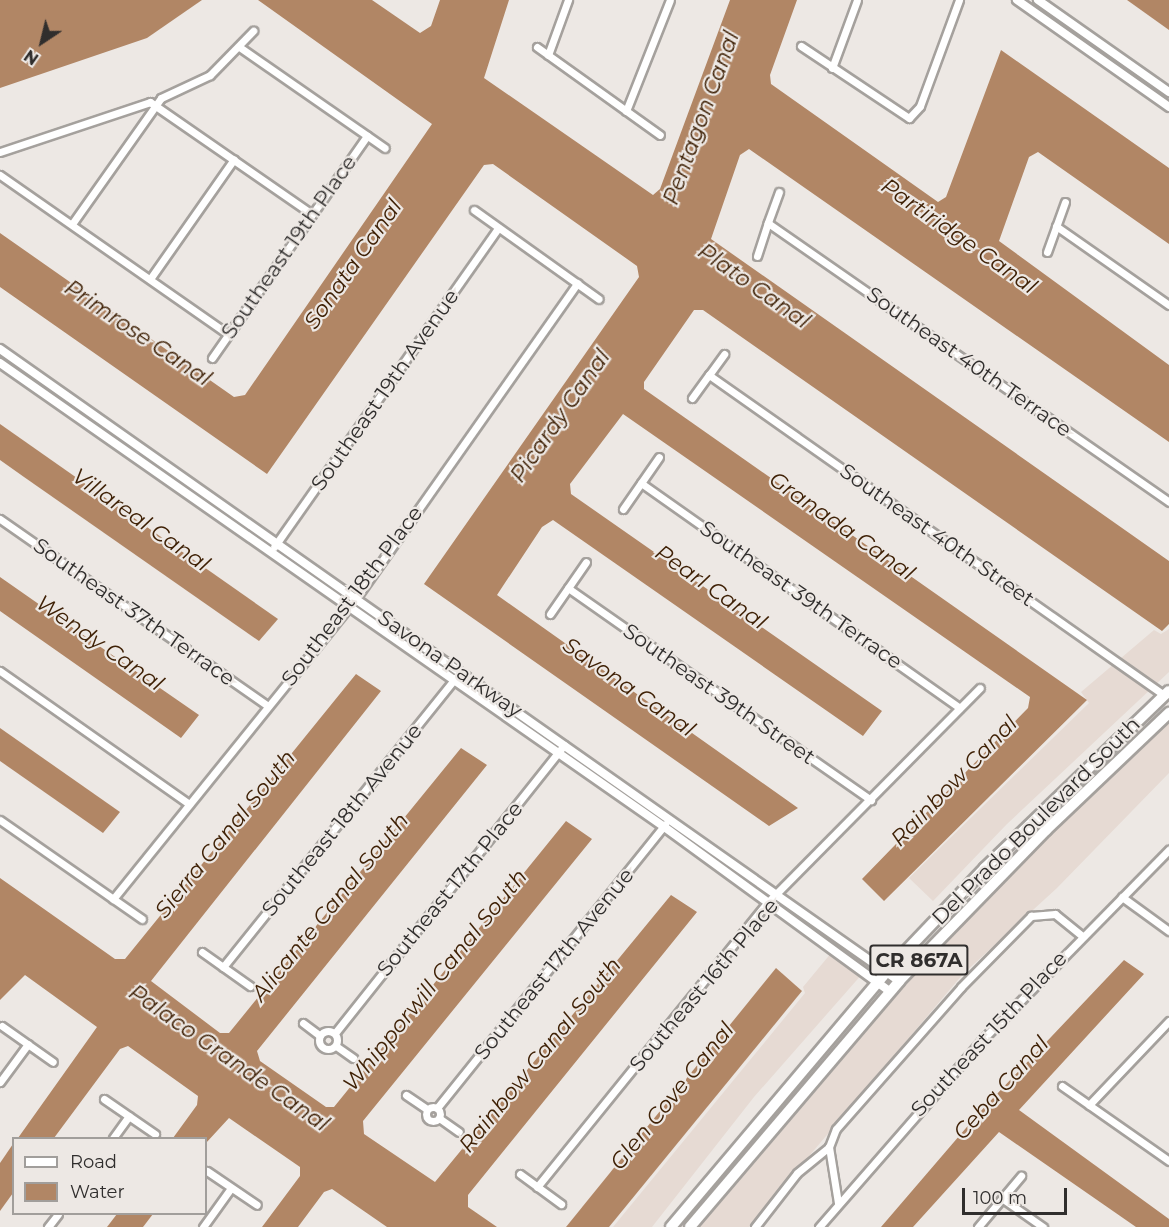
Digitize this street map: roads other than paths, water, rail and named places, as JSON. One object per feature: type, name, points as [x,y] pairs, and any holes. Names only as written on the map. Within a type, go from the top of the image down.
[{"type":"main road","points":[[1165,717],[1167,693]]},
{"type":"main road","name":"Del Prado Boulevard South","points":[[671,1227],[887,971],[985,868],[1167,693]]},
{"type":"main road","name":"Del Prado Boulevard South","points":[[690,1227],[899,981],[1046,830],[1165,717]]},
{"type":"street","points":[[548,55],[568,0]]},
{"type":"street","points":[[626,111],[670,0]]},
{"type":"street","points":[[832,68],[857,0]]},
{"type":"street","points":[[801,46],[909,118],[920,106],[959,0]]},
{"type":"street","points":[[1017,0],[1169,107]]},
{"type":"street","points":[[1038,0],[1169,92]]},
{"type":"street","points":[[72,224],[156,104],[210,75],[241,48],[253,31]]},
{"type":"street","points":[[537,47],[660,135]]},
{"type":"street","points":[[241,48],[385,148]]},
{"type":"street","points":[[1118,70],[1125,61]]},
{"type":"street","points":[[0,152],[142,103],[156,104],[312,214]]},
{"type":"street","name":"Southeast 19th Place","points":[[212,358],[367,136]]},
{"type":"street","points":[[150,279],[234,159]]},
{"type":"street","points":[[0,175],[228,334]]},
{"type":"street","points":[[757,256],[779,192]]},
{"type":"street","points":[[1047,252],[1065,202]]},
{"type":"street","points":[[474,210],[599,298]]},
{"type":"street","name":"Southeast 40th Terrace","points":[[768,223],[1169,502]]},
{"type":"street","points":[[1056,226],[1169,304]]},
{"type":"street","name":"Southeast 19th Avenue","points":[[271,552],[498,228]]},
{"type":"street","name":"Southeast 18th Place","points":[[113,898],[356,598],[577,283]]},
{"type":"street","name":"Savona Parkway","points":[[0,349],[899,981]]},
{"type":"street","points":[[692,398],[724,354]]},
{"type":"street","name":"Savona Parkway","points":[[0,363],[663,826],[890,991]]},
{"type":"street","name":"Southeast 40th Street","points":[[709,375],[1167,693]]},
{"type":"street","points":[[94,429],[102,420]]},
{"type":"street","points":[[623,509],[659,457]]},
{"type":"street","name":"Southeast 39th Terrace","points":[[641,483],[960,708]]},
{"type":"street","name":"Southeast 37th Terrace","points":[[0,519],[268,706]]},
{"type":"street","points":[[549,614],[586,562]]},
{"type":"street","name":"Southeast 39th Street","points":[[568,588],[871,800]]},
{"type":"street","points":[[0,671],[189,804]]},
{"type":"street","name":"Southeast 18th Avenue","points":[[223,967],[460,672]]},
{"type":"street","name":"Southeast 16th Place","points":[[537,1187],[768,902],[779,895],[980,687]]},
{"type":"street","name":"Southeast 17th Place","points":[[335,1033],[564,745]]},
{"type":"street","name":"Southeast 17th Avenue","points":[[437,1108],[669,818]]},
{"type":"street","points":[[0,820],[142,919]]},
{"type":"street","name":"Southeast 15th Place","points":[[819,1227],[966,1057],[1082,936],[1169,850]]},
{"type":"street","points":[[1122,897],[1169,931]]},
{"type":"street","points":[[755,1227],[797,1173],[829,1147],[842,1121],[1031,916],[1055,914],[1082,936]]},
{"type":"street","points":[[202,952],[250,986]]},
{"type":"street","points":[[1089,1105],[1169,1021]]},
{"type":"street","points":[[303,1023],[320,1036],[322,1047],[336,1046],[353,1058]]},
{"type":"street","points":[[2,1026],[53,1062]]},
{"type":"street","points":[[320,1036],[327,1030],[335,1033],[336,1046]]},
{"type":"street","points":[[0,1082],[28,1044]]},
{"type":"street","points":[[1062,1086],[1169,1161]]},
{"type":"street","points":[[406,1095],[427,1109],[437,1108],[439,1118],[459,1132]]},
{"type":"street","points":[[104,1099],[155,1134]]},
{"type":"street","points":[[427,1109],[428,1120],[439,1118]]},
{"type":"street","points":[[114,1137],[129,1116]]},
{"type":"street","points":[[829,1147],[838,1203]]},
{"type":"street","points":[[207,1171],[256,1205]]},
{"type":"street","points":[[520,1174],[561,1204]]},
{"type":"street","points":[[978,1227],[1021,1176]]},
{"type":"street","points":[[203,1227],[231,1188]]},
{"type":"street","points":[[1003,1199],[1043,1227]]},
{"type":"street","points":[[48,1227],[57,1215]]},
{"type":"water","points":[[0,0],[202,0],[147,38],[0,88]]},
{"type":"water","points":[[258,0],[372,0],[420,33],[431,26],[440,0],[509,0],[484,78],[653,195],[660,189],[730,0],[797,0],[770,75],[771,84],[938,202],[946,197],[1001,50],[1169,168],[1169,244],[1038,152],[1029,157],[999,241],[1169,365],[1169,442],[749,149],[740,155],[711,239],[1169,561],[1169,624],[1162,631],[703,310],[694,310],[644,382],[644,389],[1087,700],[884,901],[862,879],[1028,708],[1030,697],[623,414],[570,484],[571,494],[882,711],[863,736],[553,520],[542,527],[497,595],[798,808],[769,826],[424,584],[639,277],[637,266],[493,164],[484,165],[267,474],[0,287],[0,233],[234,397],[245,395],[432,124]]},
{"type":"water","points":[[1127,0],[1169,0],[1169,30]]},
{"type":"water","points":[[0,424],[278,619],[259,641],[24,477],[0,460]]},
{"type":"water","points":[[0,577],[199,715],[181,738],[0,611]]},
{"type":"water","points":[[356,674],[381,691],[151,981],[220,1033],[229,1033],[461,748],[487,765],[257,1051],[260,1061],[326,1107],[334,1107],[566,821],[592,839],[363,1121],[364,1134],[435,1182],[671,895],[697,912],[468,1195],[468,1207],[497,1227],[387,1227],[332,1189],[324,1192],[298,1227],[262,1227],[300,1176],[300,1167],[229,1118],[207,1142],[207,1137],[174,1137],[197,1105],[198,1096],[128,1046],[120,1049],[55,1137],[19,1137],[97,1027],[25,975],[0,1000],[0,878],[115,959],[125,959]]},
{"type":"water","points":[[0,728],[120,812],[103,833],[0,761]]},
{"type":"water","points":[[1124,960],[1144,974],[1019,1110],[1169,1219],[1169,1227],[1136,1227],[999,1132],[913,1227],[881,1227],[978,1114]]},
{"type":"water","points":[[776,968],[802,991],[609,1227],[566,1227]]},
{"type":"water","points":[[12,1145],[12,1194],[0,1211],[0,1163]]},
{"type":"water","points":[[116,1215],[152,1215],[143,1227],[107,1227]]},
{"type":"water label","name":"Pentagon Canal","points":[[701,118]]},
{"type":"water label","name":"Partiridge Canal","points":[[959,236]]},
{"type":"water label","name":"Sonata Canal","points":[[353,264]]},
{"type":"water label","name":"Plato Canal","points":[[754,286]]},
{"type":"water label","name":"Primrose Canal","points":[[138,333]]},
{"type":"water label","name":"Picardy Canal","points":[[560,416]]},
{"type":"water label","name":"Villareal Canal","points":[[141,520]]},
{"type":"water label","name":"Granada Canal","points":[[842,526]]},
{"type":"water label","name":"Pearl Canal","points":[[711,587]]},
{"type":"water label","name":"Wendy Canal","points":[[100,643]]},
{"type":"water label","name":"Savona Canal","points":[[629,687]]},
{"type":"water label","name":"Rainbow Canal","points":[[954,781]]},
{"type":"water label","name":"Sierra Canal South","points":[[225,834]]},
{"type":"water label","name":"Alicante Canal South","points":[[330,907]]},
{"type":"water label","name":"Whipporwill Canal South","points":[[435,980]]},
{"type":"water label","name":"Rainbow Canal South","points":[[540,1055]]},
{"type":"water label","name":"Palaco Grande Canal","points":[[229,1058]]},
{"type":"water label","name":"Ceba Canal","points":[[1001,1088]]},
{"type":"water label","name":"Glen Cove Canal","points":[[672,1096]]}]
